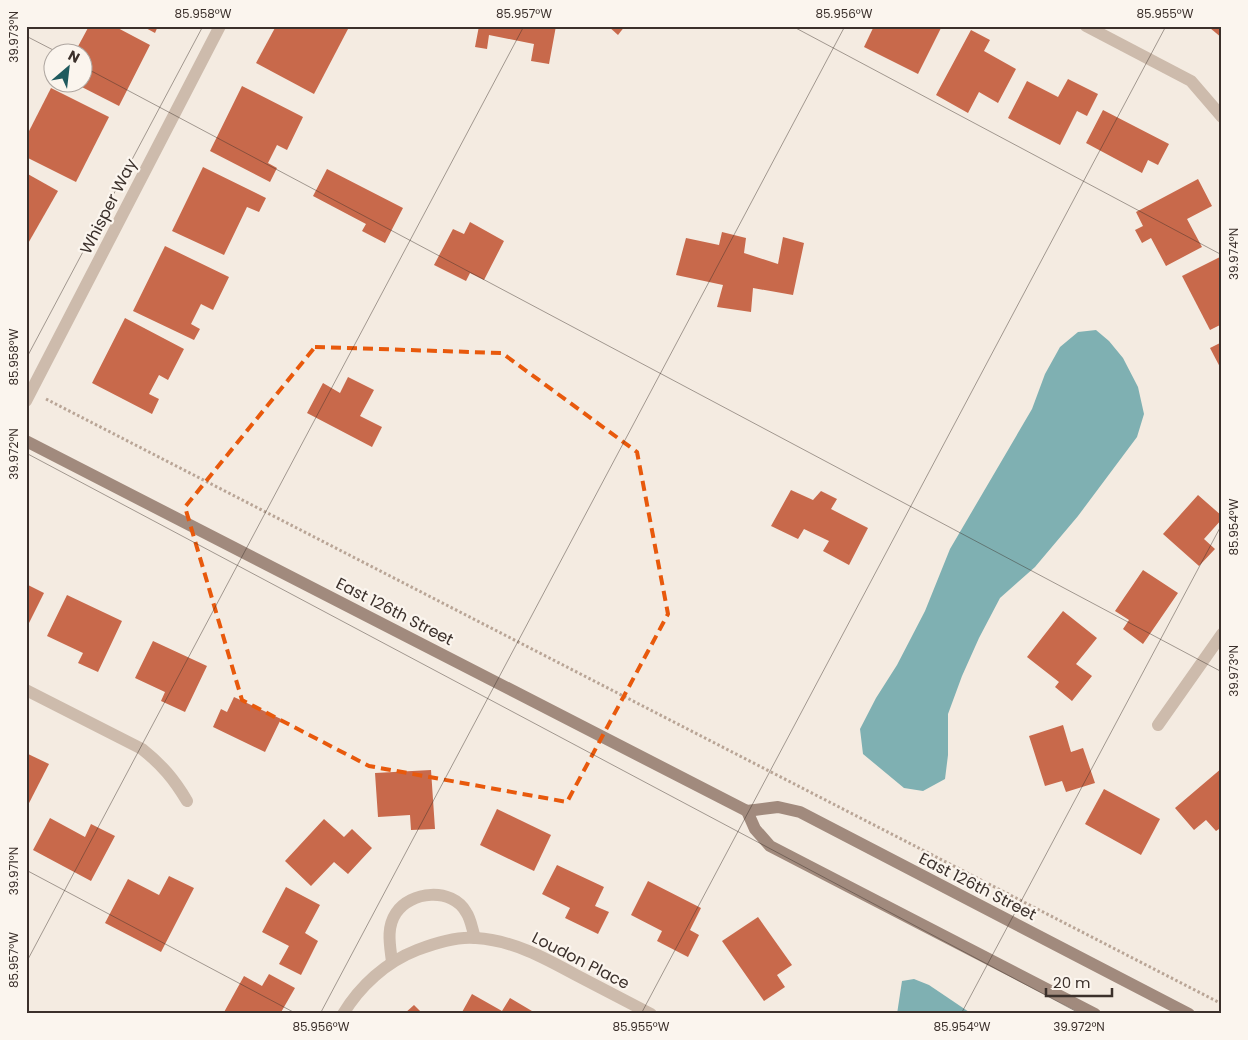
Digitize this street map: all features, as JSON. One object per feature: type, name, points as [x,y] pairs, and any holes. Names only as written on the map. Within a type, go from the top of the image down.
[{"type":"main road","name":"East 126th Street","points":[[26,441],[748,811],[778,808],[800,812],[1189,1014]]},
{"type":"main road","points":[[748,811],[755,829],[770,846],[1095,1014]]},
{"type":"street","name":"Whisper Way","points":[[29,396],[220,26]]},
{"type":"street","points":[[1086,26],[1190,81],[1222,117]]},
{"type":"street","points":[[1158,725],[1222,634]]},
{"type":"street","points":[[26,690],[142,749],[174,779],[187,801]]},
{"type":"street","points":[[392,962],[389,936],[392,923],[396,913],[407,901],[418,896],[439,896],[460,904],[466,912],[475,938]]},
{"type":"street","name":"Loudon Place","points":[[343,1014],[365,986],[392,962],[426,946],[448,940],[475,938],[518,947],[539,955],[651,1014]]},
{"type":"path","points":[[29,396],[1222,1004]]},
{"type":"highlighted area","points":[[315,347],[502,353],[637,452],[668,614],[567,802],[369,766],[242,700],[185,507]]},
{"type":"water","points":[[1096,330],[1109,341],[1123,358],[1138,387],[1144,414],[1137,437],[1078,516],[1035,567],[1000,598],[979,638],[948,714],[948,755],[945,779],[923,791],[904,788],[863,754],[860,729],[876,698],[897,665],[925,611],[950,549],[1032,409],[1045,374],[1060,347],[1078,332]]},
{"type":"water","points":[[914,979],[929,985],[972,1014],[897,1014],[902,981]]},
{"type":"building","points":[[89,26],[114,26],[150,45],[119,106],[92,92],[92,42],[80,42]]},
{"type":"building","points":[[142,26],[158,26],[155,33]]},
{"type":"building","points":[[276,26],[342,26],[348,29],[314,94],[256,63]]},
{"type":"building","points":[[479,26],[556,26],[549,64],[531,61],[534,44],[489,35],[487,49],[475,47]]},
{"type":"building","points":[[608,26],[625,26],[618,35]]},
{"type":"building","points":[[874,26],[942,26],[918,74],[864,47]]},
{"type":"building","points":[[1211,26],[1222,26],[1222,38],[1210,28]]},
{"type":"building","points":[[971,30],[990,40],[984,51],[1016,69],[998,103],[979,92],[968,113],[936,95]]},
{"type":"building","points":[[1068,79],[1098,94],[1087,116],[1077,111],[1060,145],[1008,118],[1027,81],[1058,97]]},
{"type":"building","points":[[242,86],[303,117],[287,150],[277,145],[268,163],[277,168],[270,182],[210,151]]},
{"type":"building","points":[[49,92],[59,92],[109,117],[76,182],[26,157],[26,137]]},
{"type":"building","points":[[1103,110],[1169,144],[1158,165],[1148,160],[1142,173],[1086,143]]},
{"type":"building","points":[[203,167],[266,198],[259,212],[247,207],[224,255],[172,231]]},
{"type":"building","points":[[327,169],[403,208],[385,243],[362,231],[366,224],[313,196]]},
{"type":"building","points":[[26,173],[58,191],[26,247]]},
{"type":"building","points":[[1198,179],[1212,206],[1187,219],[1202,247],[1166,266],[1151,238],[1142,243],[1135,230],[1143,226],[1136,212]]},
{"type":"building","points":[[470,222],[504,241],[484,280],[470,273],[466,281],[434,265],[453,229],[464,234]]},
{"type":"building","points":[[722,232],[746,238],[744,253],[778,264],[783,237],[804,243],[793,295],[753,288],[751,312],[717,307],[723,285],[676,275],[686,238],[719,245]]},
{"type":"building","points":[[165,246],[229,277],[213,310],[201,304],[191,324],[200,329],[194,340],[133,311]]},
{"type":"building","points":[[1222,256],[1222,324],[1210,330],[1182,276]]},
{"type":"building","points":[[125,318],[184,349],[168,380],[159,375],[149,394],[159,399],[152,414],[92,383]]},
{"type":"building","points":[[1222,342],[1222,371],[1210,348]]},
{"type":"building","points":[[348,377],[374,390],[360,416],[382,427],[372,447],[307,413],[323,383],[340,393]]},
{"type":"building","points":[[791,490],[813,500],[821,491],[837,499],[831,509],[868,528],[849,565],[823,551],[829,541],[804,529],[798,539],[771,526]]},
{"type":"building","points":[[1198,495],[1222,516],[1222,519],[1204,539],[1215,549],[1199,566],[1163,534]]},
{"type":"building","points":[[1143,570],[1178,593],[1143,644],[1123,629],[1129,620],[1115,611]]},
{"type":"building","points":[[26,584],[44,593],[26,629]]},
{"type":"building","points":[[67,595],[122,621],[98,672],[78,663],[83,653],[47,636]]},
{"type":"building","points":[[1063,611],[1097,638],[1076,664],[1092,676],[1072,701],[1055,687],[1059,682],[1027,657]]},
{"type":"building","points":[[153,641],[207,666],[185,712],[161,701],[165,692],[135,678]]},
{"type":"building","points":[[234,697],[281,719],[265,752],[213,727],[221,709],[227,712]]},
{"type":"building","points":[[1063,725],[1071,752],[1083,748],[1095,783],[1066,792],[1062,781],[1045,786],[1029,736]]},
{"type":"building","points":[[26,753],[49,764],[26,809]]},
{"type":"building","points":[[1222,768],[1222,827],[1216,831],[1206,820],[1194,830],[1175,808]]},
{"type":"building","points":[[431,770],[435,829],[411,830],[410,815],[378,817],[375,773]]},
{"type":"building","points":[[1104,789],[1160,819],[1141,855],[1085,824]]},
{"type":"building","points":[[497,809],[551,835],[534,871],[480,845]]},
{"type":"building","points":[[50,818],[85,837],[91,824],[115,836],[91,881],[33,850]]},
{"type":"building","points":[[324,819],[344,837],[352,829],[372,848],[348,874],[334,862],[311,886],[285,861]]},
{"type":"building","points":[[557,865],[604,887],[595,906],[609,912],[598,934],[565,918],[570,908],[542,894]]},
{"type":"building","points":[[169,876],[194,888],[161,952],[105,923],[128,879],[159,895]]},
{"type":"building","points":[[648,881],[701,908],[690,930],[699,935],[688,957],[657,941],[662,931],[631,915]]},
{"type":"building","points":[[286,887],[320,905],[305,933],[318,941],[301,975],[279,964],[289,946],[262,932]]},
{"type":"building","points":[[758,917],[792,965],[777,975],[785,987],[764,1001],[722,941]]},
{"type":"building","points":[[269,974],[295,988],[280,1014],[223,1014],[244,976],[262,986]]},
{"type":"building","points":[[472,994],[502,1011],[510,998],[537,1014],[461,1014]]},
{"type":"building","points":[[414,1005],[423,1014],[404,1014]]}]
